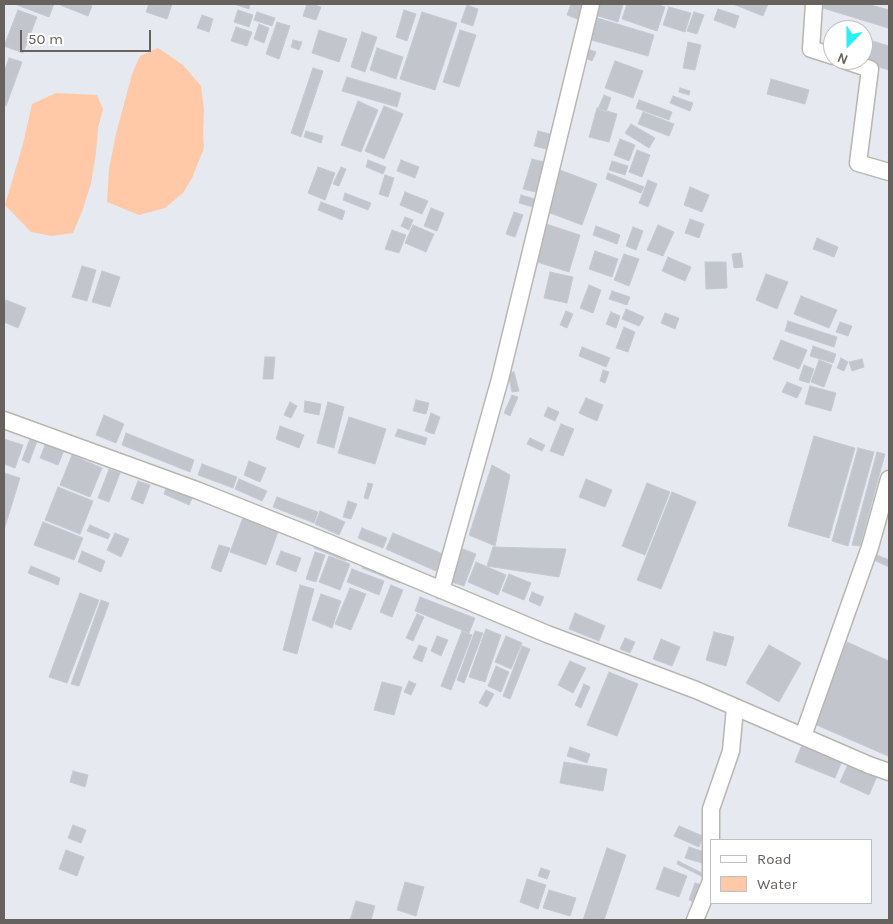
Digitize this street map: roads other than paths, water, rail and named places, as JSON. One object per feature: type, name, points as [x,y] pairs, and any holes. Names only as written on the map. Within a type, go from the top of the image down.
[{"type":"street","points":[[441,590],[500,379],[591,4]]},
{"type":"street","points":[[814,4],[811,49],[823,53]]},
{"type":"street","points":[[870,70],[858,163],[889,172]]},
{"type":"street","points":[[4,420],[208,495],[327,542],[547,634],[696,690],[889,772]]},
{"type":"street","points":[[802,736],[870,547],[889,479]]},
{"type":"street","points":[[711,839],[711,808],[731,751],[735,708]]},
{"type":"street","points":[[695,920],[710,882]]},
{"type":"water","points":[[158,48],[183,65],[201,86],[204,110],[204,148],[192,178],[183,193],[165,208],[139,215],[107,202],[109,169],[132,74],[140,56]]},
{"type":"water","points":[[56,93],[97,95],[103,109],[98,128],[91,183],[83,209],[73,233],[52,236],[31,232],[5,205],[23,144],[32,104]]}]
